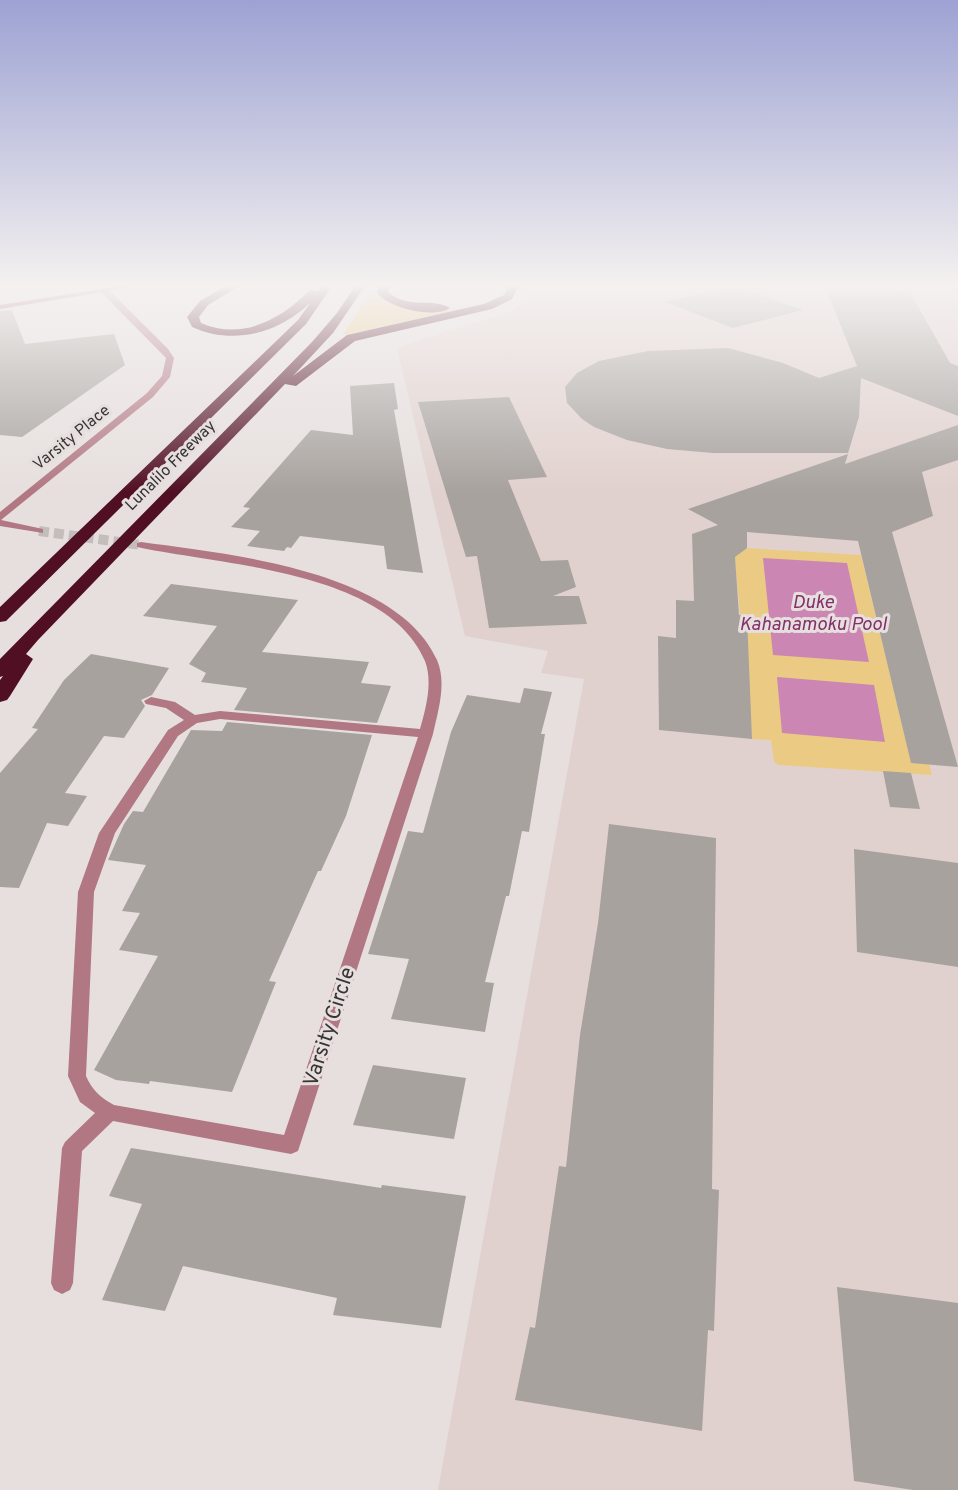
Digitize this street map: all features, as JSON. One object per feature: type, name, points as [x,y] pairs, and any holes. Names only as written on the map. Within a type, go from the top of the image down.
[{"type":"highway","name":"Lunalilo Freeway","points":[[0,617],[271,353]]},
{"type":"highway","name":"Lunalilo Freeway","points":[[0,671],[58,605],[198,469],[308,353]]},
{"type":"highway","points":[[253,411],[331,353]]},
{"type":"highway","points":[[0,696],[58,605]]},
{"type":"street","name":"Varsity Place","points":[[0,517],[150,395],[166,377],[170,358],[166,353]]},
{"type":"street","points":[[0,523],[39,531]]},
{"type":"street","name":"Varsity Circle","points":[[109,1112],[291,1144],[426,734],[435,698],[431,659],[420,639],[404,622],[370,601],[298,572],[141,545]]},
{"type":"street","points":[[151,701],[170,705],[193,720]]},
{"type":"street","points":[[62,1283],[72,1148],[109,1112],[87,1098],[77,1076],[86,892],[107,833],[170,737],[177,729],[193,720],[220,715],[426,734]]},
{"type":"shaded area","points":[[398,353],[958,353],[958,1490],[438,1490],[584,679],[541,673],[548,651],[465,636]]},
{"type":"shaded area","points":[[747,548],[861,555],[908,749],[926,751],[932,775],[779,765],[774,762],[771,740],[752,739],[734,551]]},
{"type":"water","name":"Duke Kahanamoku Pool","points":[[763,558],[847,563],[869,662],[773,655]]},
{"type":"water","name":"Duke Kahanamoku Pool","points":[[777,677],[874,685],[885,742],[782,733]]},
{"type":"building","points":[[0,353],[121,353],[125,365],[22,437],[0,435]]},
{"type":"building","points":[[640,353],[745,353],[783,363],[819,378],[857,366],[852,353],[944,353],[950,363],[958,366],[958,416],[861,378],[859,417],[848,453],[713,453],[667,449],[627,440],[594,427],[567,403],[565,387],[577,373],[599,361]]},
{"type":"building","points":[[394,383],[398,409],[394,410],[423,573],[387,569],[384,546],[300,536],[291,548],[287,547],[284,551],[247,546],[260,531],[231,527],[250,508],[243,507],[311,430],[353,435],[350,386]]},
{"type":"building","points":[[509,397],[547,477],[508,480],[541,561],[568,560],[576,587],[553,596],[579,596],[587,624],[489,628],[477,556],[466,557],[418,402]]},
{"type":"building","points":[[958,425],[958,460],[922,472],[933,516],[892,532],[958,767],[911,763],[858,541],[747,532],[747,548],[735,557],[739,615],[747,616],[752,739],[659,730],[658,636],[676,638],[676,600],[694,601],[692,534],[718,525],[688,509],[848,454],[845,464]]},
{"type":"building","points":[[171,584],[298,600],[262,652],[369,662],[361,683],[391,686],[377,723],[234,710],[247,688],[201,682],[206,673],[189,664],[217,626],[143,616]]},
{"type":"building","points":[[91,654],[169,668],[152,695],[141,700],[145,706],[124,738],[104,736],[65,793],[87,796],[68,826],[47,823],[19,888],[0,887],[0,773],[38,729],[32,728],[64,680]]},
{"type":"building","points":[[524,688],[552,692],[541,734],[545,734],[529,832],[522,831],[509,896],[506,896],[485,982],[494,983],[485,1032],[391,1019],[409,959],[368,954],[408,831],[423,833],[451,732],[467,695],[520,703]]},
{"type":"building","points":[[227,722],[372,735],[346,816],[321,871],[318,871],[269,981],[276,982],[232,1092],[150,1081],[149,1084],[116,1080],[94,1070],[158,956],[119,950],[140,913],[122,911],[146,865],[108,860],[124,824],[133,811],[143,812],[191,730],[222,731]]},
{"type":"building","points":[[883,771],[911,773],[920,809],[890,807]]},
{"type":"building","points":[[609,824],[716,838],[712,1189],[719,1190],[714,1331],[708,1330],[702,1431],[515,1400],[530,1327],[535,1328],[559,1166],[566,1167],[580,1035],[598,923]]},
{"type":"building","points":[[854,849],[958,863],[958,967],[857,952]]},
{"type":"building","points":[[373,1065],[466,1078],[454,1139],[353,1125]]},
{"type":"building","points":[[131,1148],[381,1188],[382,1185],[466,1196],[441,1328],[333,1315],[337,1298],[183,1266],[165,1311],[102,1300],[142,1204],[109,1196]]},
{"type":"building","points":[[837,1287],[958,1303],[958,1490],[913,1490],[854,1481]]},
{"type":"tunnel","points":[[39,531],[141,545]]}]
